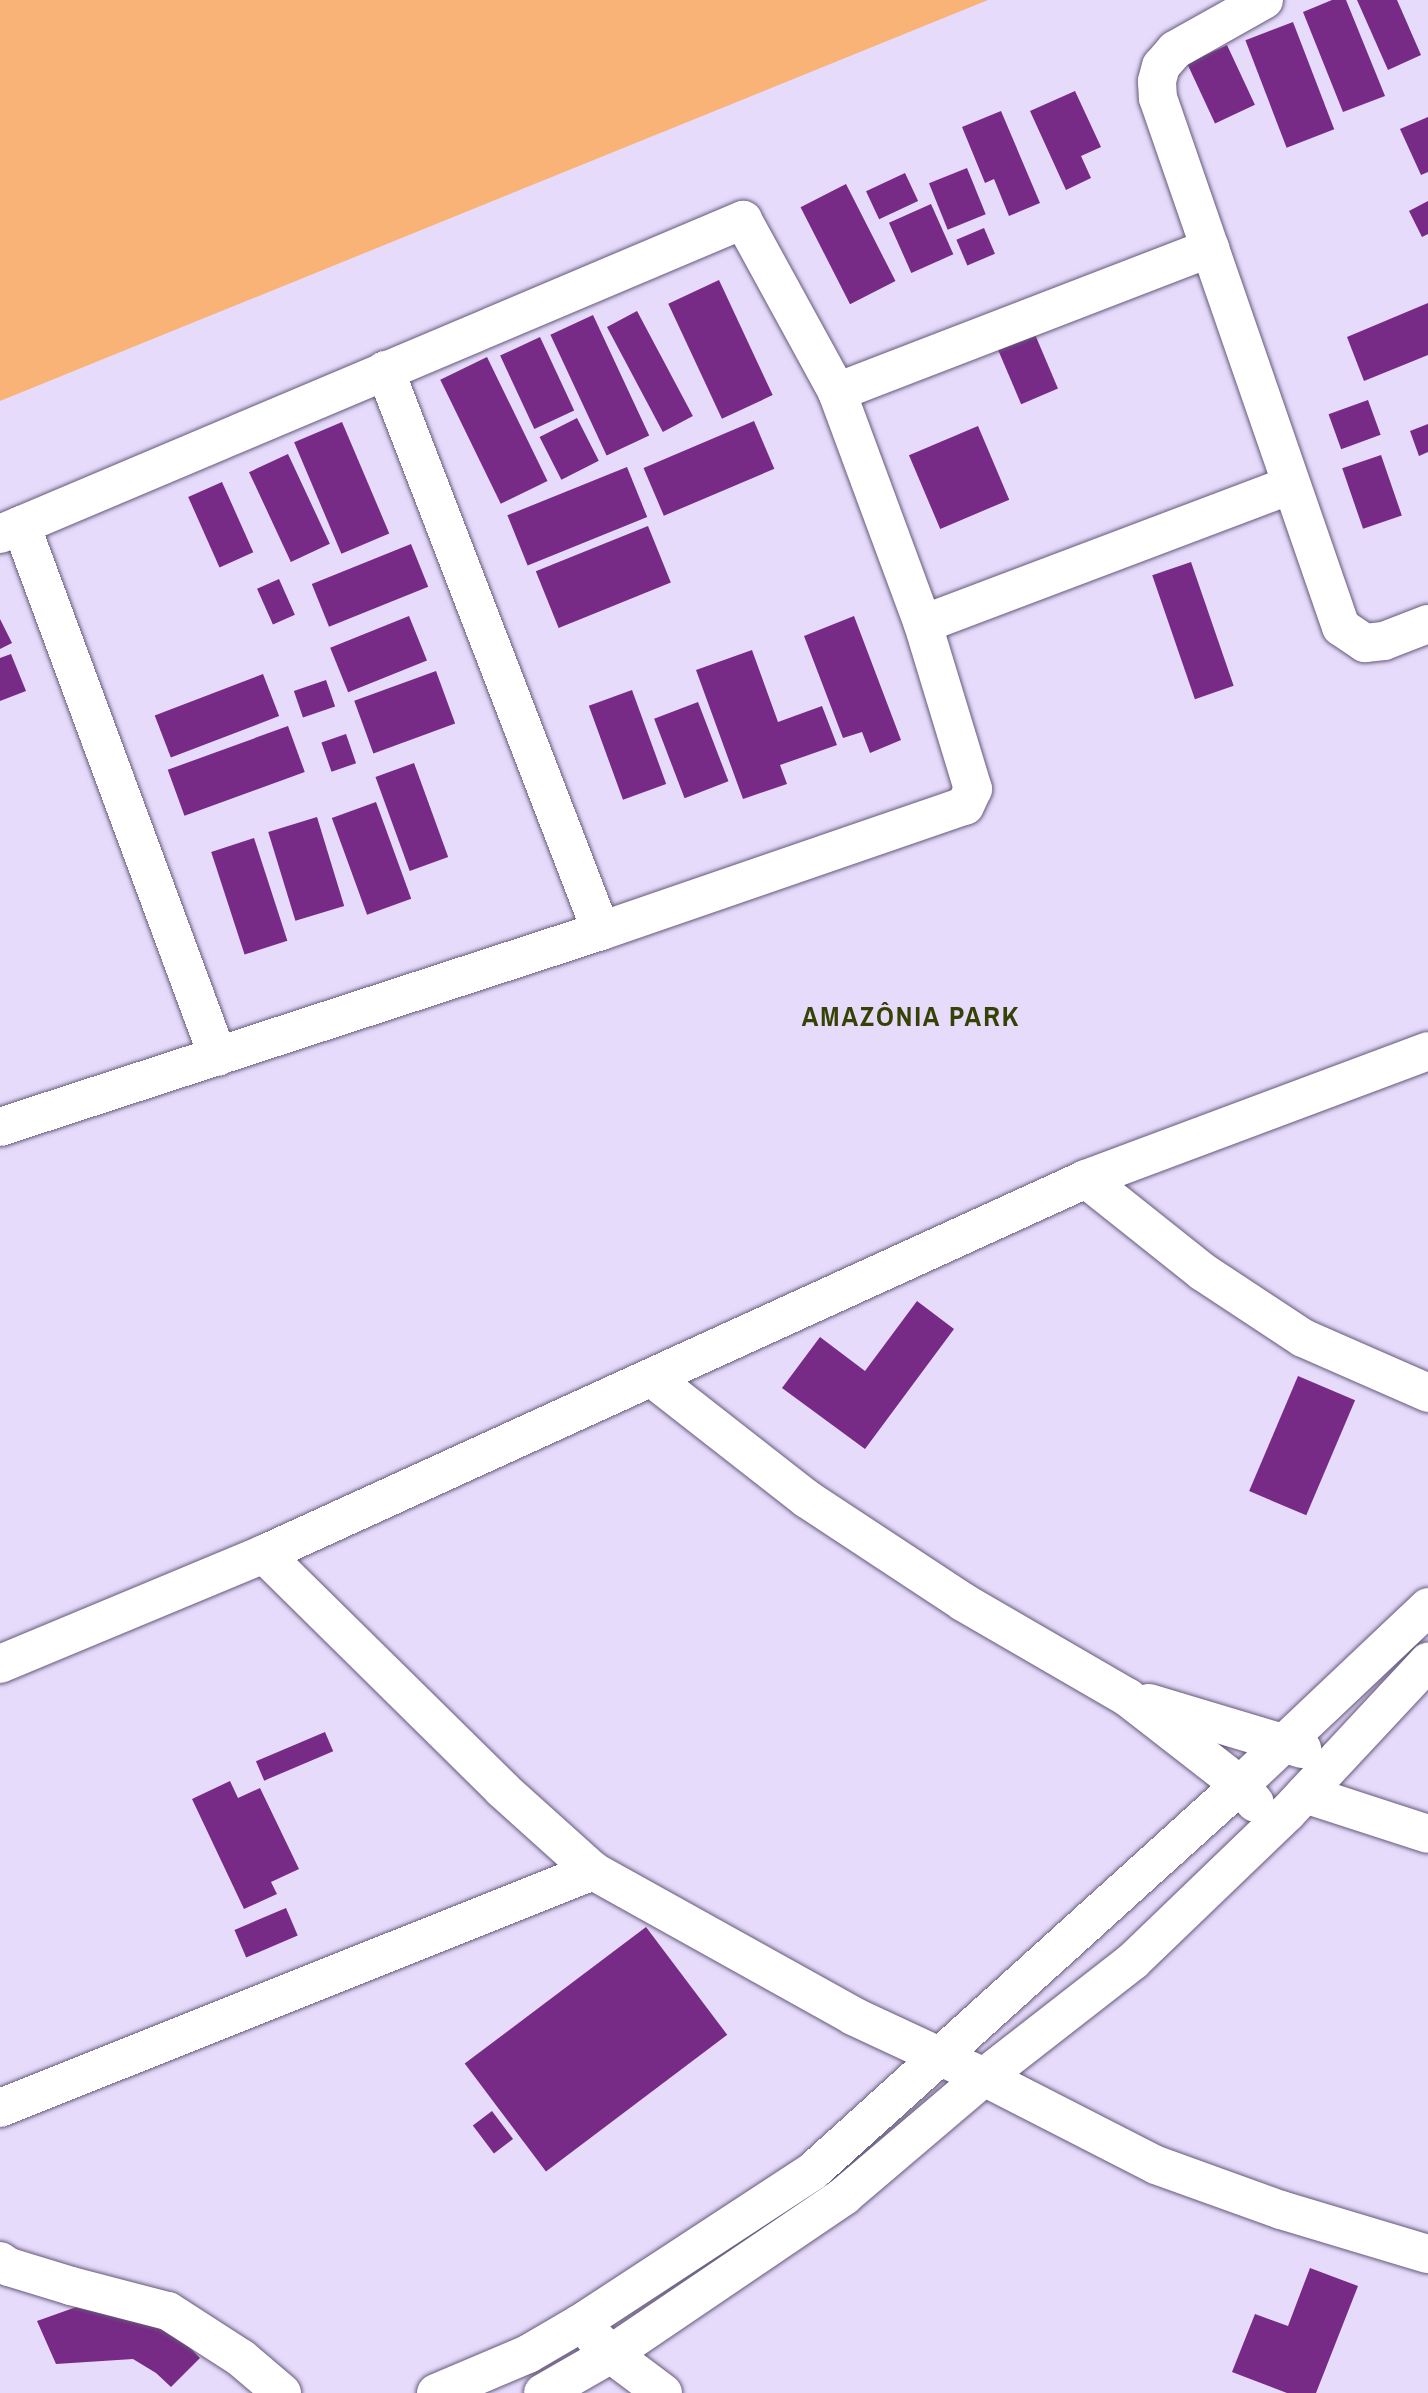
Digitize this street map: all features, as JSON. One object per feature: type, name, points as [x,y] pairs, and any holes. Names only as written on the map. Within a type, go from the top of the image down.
[{"type":"street","points":[[1264,0],[1175,50],[1161,66],[1157,81],[1158,98],[1341,627],[1365,643],[1384,641],[1428,624]]},
{"type":"street","points":[[0,1127],[218,1057],[601,931],[965,806],[973,789],[923,624],[837,392],[743,220],[10,530],[218,1057]]},
{"type":"street","points":[[837,392],[1210,248]]},
{"type":"street","points":[[385,370],[601,931]]},
{"type":"street","points":[[923,624],[1290,485]]},
{"type":"street","points":[[0,1664],[264,1554],[1086,1179],[1428,1051]]},
{"type":"street","points":[[1086,1179],[1203,1272],[1303,1338],[1428,1393]]},
{"type":"street","points":[[652,1378],[807,1499],[963,1602],[1127,1697],[1240,1785],[1256,1804],[1305,1795],[1428,1834]]},
{"type":"street","points":[[264,1554],[502,1789],[593,1871],[853,2016],[984,2077],[1156,2165],[1281,2210],[1428,2254]]},
{"type":"street","points":[[436,2393],[528,2354],[581,2323],[813,2171],[1240,1785],[1282,1742],[1428,1607]]},
{"type":"street","points":[[544,2393],[611,2354],[845,2196],[984,2077],[1133,1961],[1305,1795],[1428,1662]]},
{"type":"street","points":[[1127,1697],[1282,1742],[1310,1754],[1305,1795]]},
{"type":"street","points":[[0,2108],[593,1871]]},
{"type":"street","points":[[0,2261],[9,2267],[71,2286],[167,2311],[240,2358],[282,2393]]},
{"type":"street","points":[[581,2323],[611,2354],[663,2393]]},
{"type":"shaded area","points":[[0,0],[988,0],[0,401]]},
{"type":"building","points":[[1332,0],[1346,0],[1385,96],[1343,112],[1303,12]]},
{"type":"building","points":[[1357,0],[1397,0],[1421,55],[1388,70]]},
{"type":"building","points":[[1293,22],[1334,129],[1287,148],[1245,40]]},
{"type":"building","points":[[1227,45],[1255,105],[1215,123],[1187,64]]},
{"type":"building","points":[[1075,91],[1101,147],[1081,156],[1091,178],[1066,190],[1030,111]]},
{"type":"building","points":[[1001,111],[1040,203],[1009,216],[994,179],[985,183],[962,127]]},
{"type":"building","points":[[1428,117],[1428,172],[1421,175],[1400,129]]},
{"type":"building","points":[[967,168],[986,214],[948,230],[929,183]]},
{"type":"building","points":[[905,173],[918,201],[879,219],[866,191]]},
{"type":"building","points":[[846,184],[895,281],[850,304],[801,207]]},
{"type":"building","points":[[1428,201],[1428,234],[1422,237],[1409,211]]},
{"type":"building","points":[[931,204],[953,254],[911,273],[889,223]]},
{"type":"building","points":[[984,228],[995,254],[967,265],[956,240]]},
{"type":"building","points":[[719,280],[773,395],[722,419],[668,304]]},
{"type":"building","points":[[1428,303],[1428,355],[1364,381],[1347,337]]},
{"type":"building","points":[[637,311],[693,416],[663,432],[607,327]]},
{"type":"building","points":[[593,315],[649,436],[607,455],[550,335]]},
{"type":"building","points":[[1031,325],[1058,389],[1021,404],[994,341]]},
{"type":"building","points":[[540,337],[574,410],[534,429],[500,356]]},
{"type":"building","points":[[487,357],[547,481],[501,504],[440,380]]},
{"type":"building","points":[[1368,400],[1381,435],[1341,449],[1329,414]]},
{"type":"building","points":[[577,418],[599,461],[561,480],[540,437]]},
{"type":"building","points":[[754,421],[774,469],[664,516],[644,468]]},
{"type":"building","points":[[342,422],[389,533],[341,554],[294,442]]},
{"type":"building","points":[[1428,424],[1428,452],[1419,456],[1410,431]]},
{"type":"building","points":[[978,426],[1009,500],[940,529],[909,455]]},
{"type":"building","points":[[288,454],[330,544],[291,562],[249,472]]},
{"type":"building","points":[[1381,455],[1402,516],[1363,529],[1342,468]]},
{"type":"building","points":[[627,467],[647,517],[528,565],[507,515]]},
{"type":"building","points":[[222,482],[253,552],[220,567],[188,497]]},
{"type":"building","points":[[648,526],[671,583],[559,628],[536,571]]},
{"type":"building","points":[[411,544],[428,587],[329,627],[312,584]]},
{"type":"building","points":[[1191,562],[1234,686],[1195,699],[1152,575]]},
{"type":"building","points":[[279,579],[295,615],[273,624],[257,589]]},
{"type":"building","points":[[409,616],[427,661],[348,692],[330,648]]},
{"type":"building","points":[[854,616],[901,740],[870,753],[862,732],[843,738],[804,636]]},
{"type":"building","points":[[0,619],[12,643],[0,649]]},
{"type":"building","points":[[752,650],[778,722],[822,706],[837,745],[780,765],[787,784],[743,799],[696,670]]},
{"type":"building","points":[[11,654],[26,691],[0,701],[0,658]]},
{"type":"building","points":[[436,671],[455,724],[373,753],[354,701]]},
{"type":"building","points":[[263,674],[279,716],[171,758],[155,716]]},
{"type":"building","points":[[326,680],[335,706],[303,718],[294,691]]},
{"type":"building","points":[[632,690],[666,784],[623,800],[589,706]]},
{"type":"building","points":[[698,702],[728,781],[685,798],[654,719]]},
{"type":"building","points":[[288,726],[305,772],[184,816],[168,770]]},
{"type":"building","points":[[346,734],[356,763],[332,772],[321,742]]},
{"type":"building","points":[[414,763],[448,857],[410,871],[375,777]]},
{"type":"building","points":[[376,802],[411,899],[367,915],[332,818]]},
{"type":"building","points":[[317,817],[344,906],[295,921],[268,832]]},
{"type":"building","points":[[254,838],[287,941],[245,955],[211,852]]},
{"type":"building","points":[[917,1301],[954,1329],[865,1449],[782,1388],[820,1337],[865,1371]]},
{"type":"building","points":[[1298,1376],[1355,1400],[1306,1515],[1249,1491]]},
{"type":"building","points":[[325,1732],[333,1751],[264,1781],[256,1761]]},
{"type":"building","points":[[230,1781],[238,1798],[260,1788],[299,1869],[271,1882],[277,1894],[244,1909],[192,1799]]},
{"type":"building","points":[[286,1908],[298,1936],[246,1957],[234,1930]]},
{"type":"building","points":[[646,1927],[727,2035],[546,2171],[465,2064]]},
{"type":"building","points":[[492,2111],[513,2139],[494,2153],[473,2125]]},
{"type":"building","points":[[1310,2268],[1358,2286],[1316,2393],[1287,2393],[1232,2372],[1255,2314],[1288,2326]]},
{"type":"building","points":[[82,2305],[168,2325],[200,2358],[171,2387],[156,2373],[133,2359],[56,2364],[37,2321]]},
{"type":"district","name":"AMAZÔNIA PARK","points":[[911,1016]]}]
